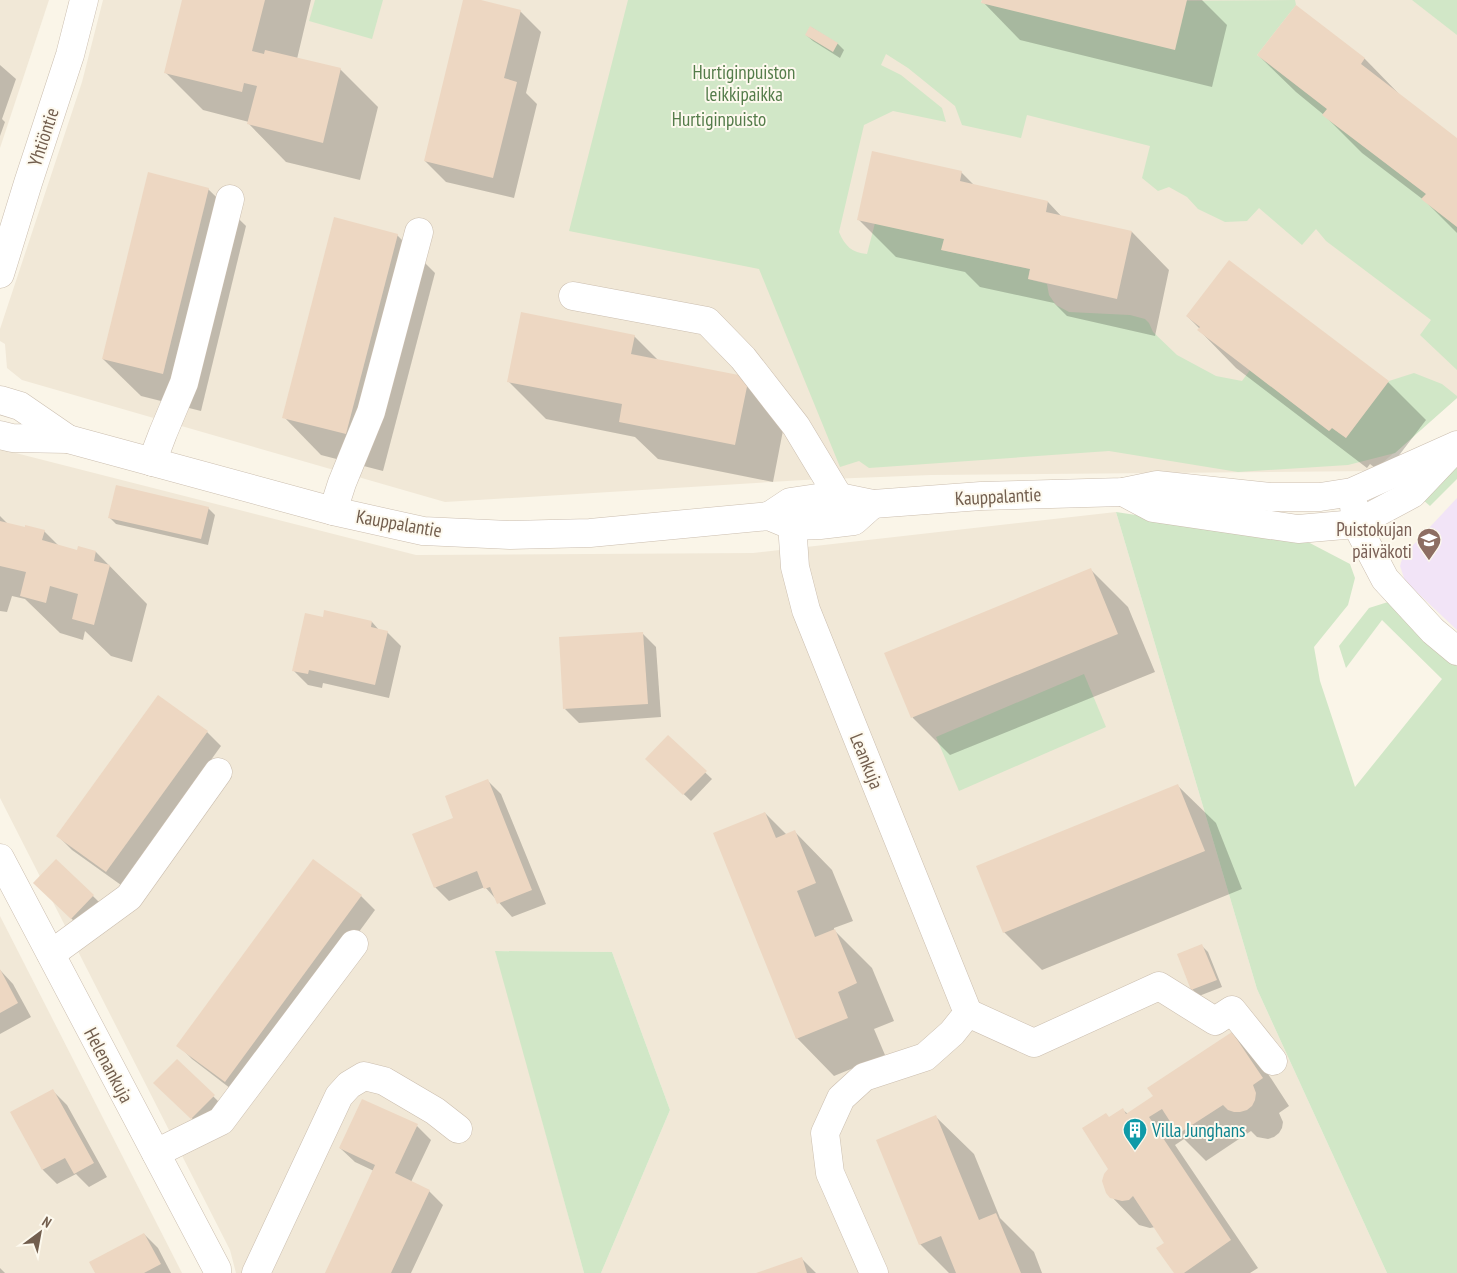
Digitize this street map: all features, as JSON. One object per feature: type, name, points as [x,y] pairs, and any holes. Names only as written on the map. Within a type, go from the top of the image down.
[{"type":"street","name":"Yhtiöntie","points":[[0,274],[70,55],[84,0]]},
{"type":"street","points":[[152,462],[162,433],[184,383],[230,199]]},
{"type":"street","points":[[333,511],[342,483],[371,412],[419,232]]},
{"type":"street","points":[[573,296],[707,321],[743,358],[796,426],[839,497]]},
{"type":"street","name":"Kauppalantie","points":[[0,400],[20,406],[68,439]]},
{"type":"street","name":"Kauppalantie","points":[[0,435],[12,438],[68,439],[333,511],[423,531],[510,535],[590,533],[784,515],[820,525],[863,513],[981,496],[1123,492],[1157,485],[1270,497],[1320,497],[1352,492],[1457,446]]},
{"type":"street","points":[[1356,524],[1412,494],[1457,446]]},
{"type":"street","name":"Kauppalantie","points":[[1123,492],[1153,508],[1298,529],[1356,524]]},
{"type":"street","points":[[1352,492],[1356,524],[1385,579],[1433,631],[1457,651]]},
{"type":"street","name":"Kauppalantie","points":[[784,515],[817,498],[839,497],[863,513]]},
{"type":"street","name":"Leankuja","points":[[784,515],[794,567],[806,610],[968,1013]]},
{"type":"street","points":[[51,954],[129,897],[218,772]]},
{"type":"street","name":"Helenankuja","points":[[0,858],[217,1269],[217,1273]]},
{"type":"street","points":[[156,1153],[221,1120],[354,944]]},
{"type":"street","points":[[874,1273],[830,1173],[826,1133],[840,1098],[864,1077],[925,1057],[952,1033],[968,1013],[1034,1043],[1159,986],[1215,1022],[1232,1010],[1273,1061]]},
{"type":"street","points":[[256,1273],[339,1096],[349,1085],[364,1076],[384,1081],[435,1111],[458,1129]]},
{"type":"shaded area","points":[[0,0],[49,0],[0,148]]},
{"type":"shaded area","points":[[103,0],[1457,0],[1457,398],[1373,471],[931,475],[804,480],[445,502],[22,380],[7,368],[5,344],[0,341],[0,329],[82,82]]},
{"type":"shaded area","points":[[0,449],[416,555],[753,553],[1116,512],[1257,989],[1387,1273],[601,1273],[670,1110],[612,952],[496,951],[584,1273],[236,1273],[230,1250],[0,798]]},
{"type":"shaded area","name":"Puistokujan päiväkoti","points":[[1457,498],[1457,630],[1405,581],[1400,566],[1403,556]]},
{"type":"shaded area","points":[[0,916],[182,1273],[0,1273]]},
{"type":"green space","points":[[315,0],[383,0],[372,39],[309,21]]},
{"type":"green space","points":[[628,0],[982,0],[981,2],[1295,0],[1296,5],[1257,55],[1327,109],[1323,115],[1426,194],[1422,199],[1457,227],[1457,370],[1420,335],[1431,320],[1326,241],[1316,229],[1302,245],[1259,208],[1247,221],[1225,222],[1198,209],[1187,197],[1169,187],[1158,191],[1142,178],[1150,146],[1027,115],[1021,138],[962,125],[955,106],[908,68],[886,54],[881,65],[901,75],[942,108],[946,122],[893,111],[864,125],[839,232],[850,248],[867,254],[875,223],[944,239],[942,250],[1030,269],[1028,279],[1047,284],[1049,295],[1056,305],[1069,312],[1130,315],[1145,319],[1153,332],[1177,355],[1216,376],[1242,381],[1250,370],[1329,431],[1332,428],[1346,438],[1389,381],[1414,373],[1442,384],[1457,398],[1395,453],[1348,465],[1238,472],[1109,451],[869,468],[859,461],[840,467],[759,269],[569,231]]},
{"type":"green space","points":[[1412,0],[1457,0],[1457,35]]},
{"type":"green space","points":[[1457,463],[1457,479],[1430,506],[1422,499]]},
{"type":"green space","points":[[1116,512],[1306,541],[1350,564],[1355,578],[1348,605],[1314,647],[1320,681],[1355,787],[1442,679],[1382,620],[1346,668],[1339,646],[1369,608],[1388,602],[1457,666],[1457,1273],[1387,1273],[1257,989]]},
{"type":"green space","points":[[1084,674],[1106,727],[959,791],[936,737]]},
{"type":"green space","points":[[495,951],[612,952],[670,1110],[601,1273],[584,1273]]},
{"type":"building","points":[[182,0],[265,0],[252,51],[264,54],[265,50],[341,68],[323,143],[247,124],[257,86],[244,83],[242,92],[164,73]]},
{"type":"building","points":[[463,0],[481,0],[521,10],[504,78],[517,82],[493,178],[424,161]]},
{"type":"building","points":[[982,0],[1187,0],[1175,50],[981,3]]},
{"type":"building","points":[[1296,5],[1365,58],[1361,64],[1457,138],[1457,227],[1421,199],[1426,194],[1322,115],[1327,109],[1257,55]]},
{"type":"building","points":[[810,26],[838,43],[833,52],[805,35]]},
{"type":"building","points":[[872,151],[962,171],[960,181],[1048,201],[1046,212],[1132,231],[1117,299],[1028,279],[1030,269],[941,250],[944,239],[857,220]]},
{"type":"building","points":[[148,172],[209,188],[163,374],[102,359]]},
{"type":"building","points":[[334,217],[398,234],[346,434],[282,418]]},
{"type":"building","points":[[1229,260],[1389,381],[1346,438],[1332,428],[1329,431],[1197,330],[1200,327],[1186,316]]},
{"type":"building","points":[[521,312],[635,335],[631,354],[749,377],[735,445],[619,422],[622,404],[507,382]]},
{"type":"building","points":[[116,485],[209,507],[201,539],[108,518]]},
{"type":"building","points":[[0,521],[45,530],[42,540],[77,550],[78,546],[96,551],[94,561],[110,565],[94,625],[72,619],[78,594],[50,586],[46,603],[20,596],[26,572],[0,566]]},
{"type":"building","points":[[1091,568],[1118,634],[911,718],[884,653]]},
{"type":"building","points":[[324,610],[372,621],[371,627],[388,631],[375,685],[309,670],[308,674],[292,671],[305,613],[323,617]]},
{"type":"building","points":[[643,632],[648,704],[563,709],[559,637]]},
{"type":"building","points":[[158,695],[208,731],[106,872],[56,836]]},
{"type":"building","points":[[668,735],[707,771],[683,795],[645,759]]},
{"type":"building","points":[[488,779],[532,890],[497,904],[490,887],[484,889],[477,871],[434,888],[412,834],[453,818],[445,796]]},
{"type":"building","points":[[1178,784],[1205,851],[1003,933],[976,866]]},
{"type":"building","points":[[765,812],[776,838],[795,830],[816,883],[797,891],[815,937],[835,929],[857,983],[838,992],[848,1018],[796,1039],[713,833]]},
{"type":"building","points":[[56,859],[94,895],[71,919],[33,883]]},
{"type":"building","points":[[313,859],[362,895],[225,1082],[176,1046]]},
{"type":"building","points":[[1202,944],[1217,980],[1191,990],[1177,954]]},
{"type":"building","points":[[0,969],[18,1003],[0,1013]]},
{"type":"building","name":"Villa Junghans","points":[[1232,1032],[1263,1078],[1253,1085],[1256,1093],[1252,1106],[1247,1110],[1234,1112],[1228,1110],[1223,1105],[1178,1134],[1162,1109],[1149,1117],[1231,1240],[1184,1273],[1174,1273],[1156,1248],[1164,1243],[1133,1196],[1129,1200],[1122,1201],[1110,1198],[1106,1193],[1102,1181],[1108,1169],[1082,1128],[1106,1113],[1109,1117],[1123,1108],[1126,1114],[1153,1096],[1147,1088]]},
{"type":"building","points":[[177,1059],[215,1095],[191,1119],[153,1083]]},
{"type":"building","points":[[53,1089],[94,1163],[74,1174],[65,1158],[42,1170],[10,1112]]},
{"type":"building","points":[[362,1099],[418,1124],[395,1173],[430,1190],[391,1273],[325,1273],[375,1165],[339,1148]]},
{"type":"building","points":[[936,1115],[979,1220],[996,1213],[1021,1273],[956,1273],[941,1236],[919,1245],[876,1140]]},
{"type":"building","points":[[144,1233],[161,1264],[144,1273],[95,1273],[89,1262]]},
{"type":"building","points":[[802,1257],[807,1273],[756,1273]]},
{"type":"place","name":"Puistokujan päiväkoti","points":[[1429,561]]},
{"type":"place","name":"Villa Junghans","points":[[1135,1151]]},
{"type":"park label","name":"Hurtiginpuiston leikkipaikka","points":[[744,83]]},
{"type":"park label","name":"Hurtiginpuisto","points":[[719,119]]}]
